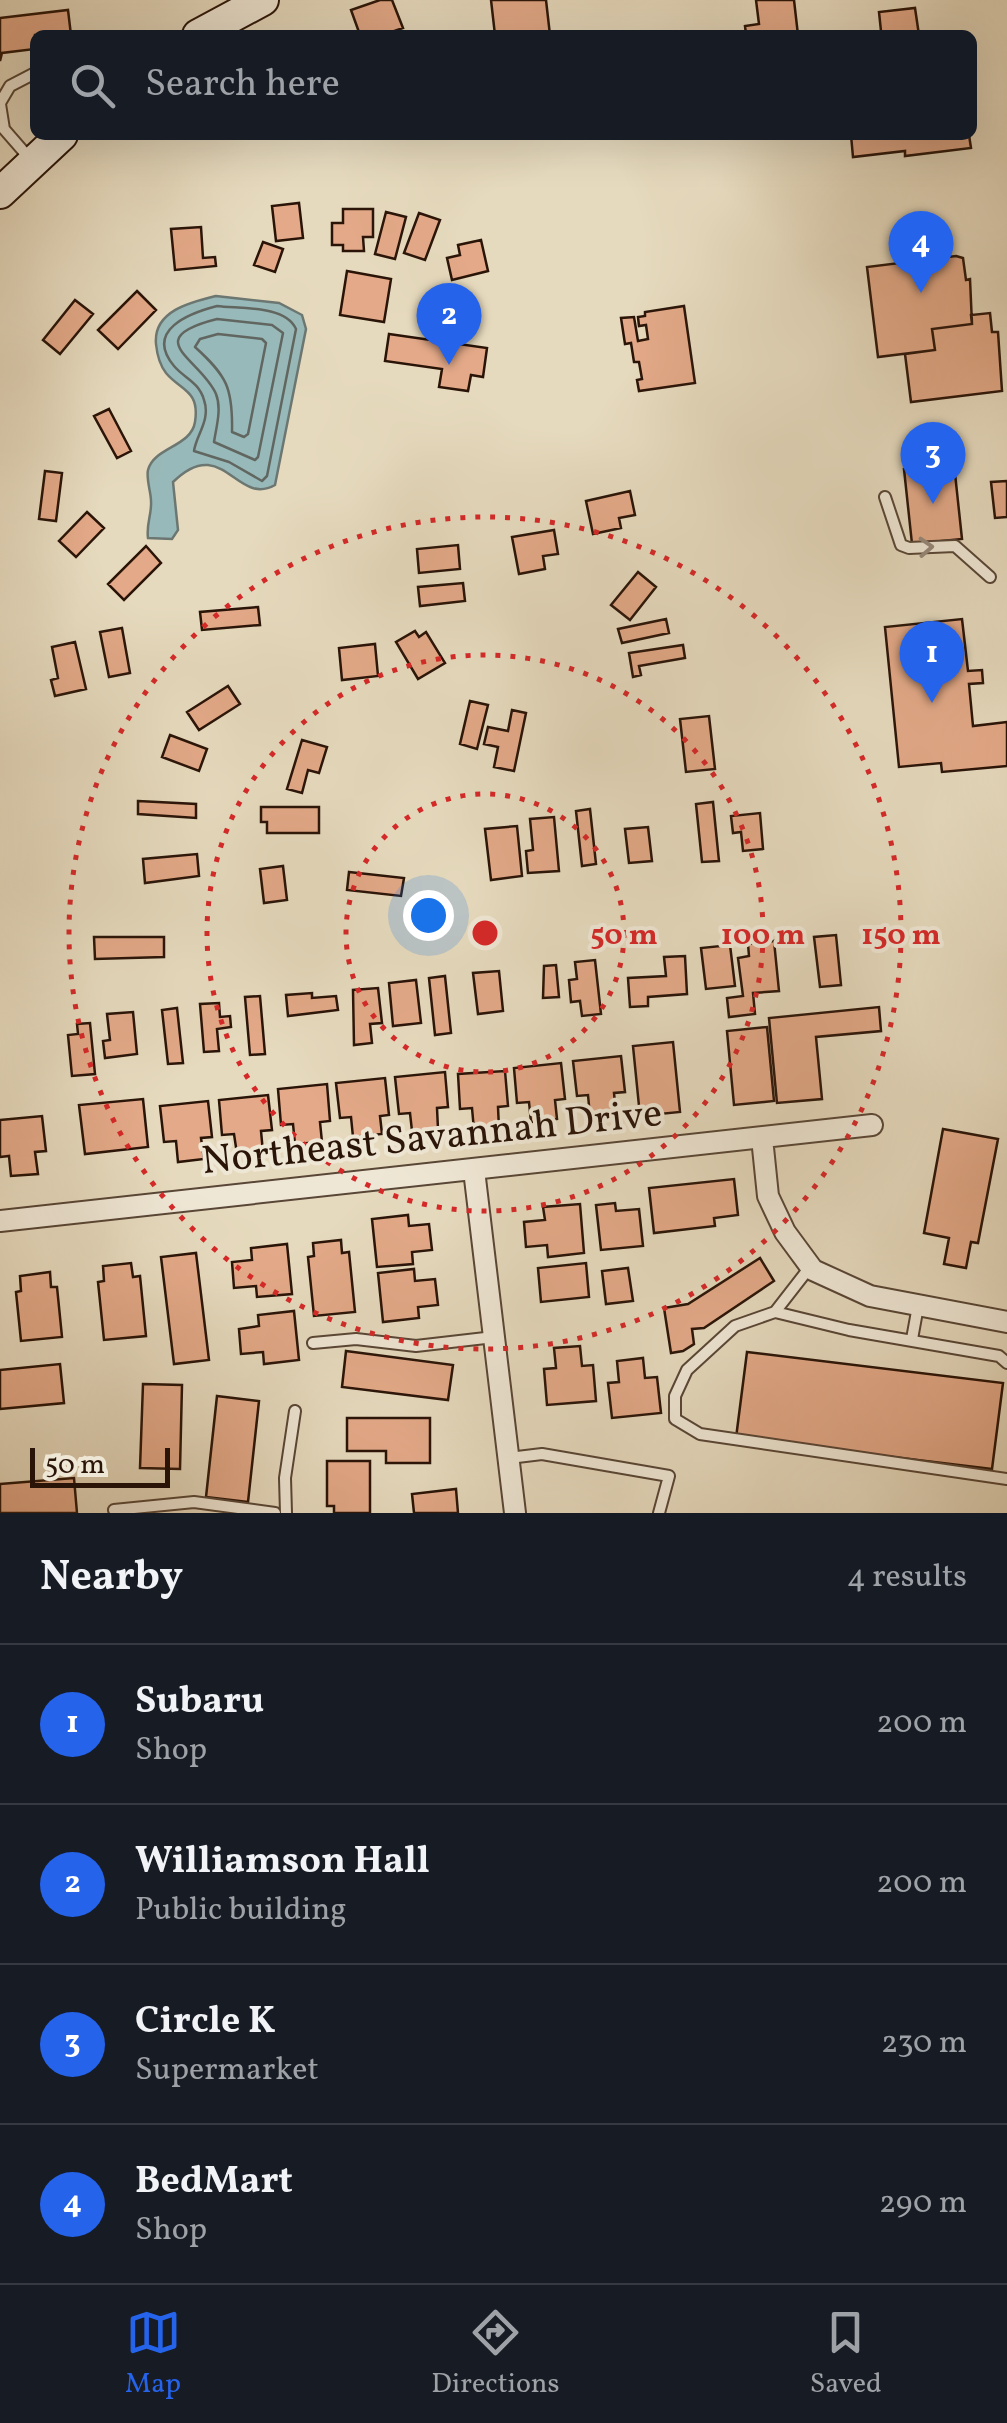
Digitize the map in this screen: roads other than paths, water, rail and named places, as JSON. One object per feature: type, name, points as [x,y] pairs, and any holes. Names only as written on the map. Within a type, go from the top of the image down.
[{"type":"street","points":[[207,30],[264,0]]},
{"type":"street","points":[[0,193],[56,140]]},
{"type":"street","name":"Northeast Savannah Drive","points":[[0,1222],[872,1125]]},
{"type":"street","points":[[762,1138],[768,1196],[785,1232],[810,1266],[870,1296],[1007,1322]]},
{"type":"street","points":[[474,1170],[514,1513]]},
{"type":"lane","points":[[30,75],[10,86],[0,104],[4,128],[32,160]]},
{"type":"lane","points":[[886,497],[901,545],[955,546],[990,576]]},
{"type":"lane","points":[[776,1312],[810,1266]]},
{"type":"lane","points":[[912,1339],[918,1304]]},
{"type":"lane","points":[[1007,1363],[999,1356],[849,1330],[776,1312],[735,1326],[687,1370],[675,1396],[675,1419],[700,1434],[1007,1478]]},
{"type":"lane","points":[[313,1343],[356,1339],[416,1346],[494,1337]]},
{"type":"lane","points":[[286,1513],[286,1478],[296,1411]]},
{"type":"lane","points":[[508,1458],[542,1454],[668,1476],[659,1513]]},
{"type":"lane","points":[[114,1510],[194,1502],[276,1513]]},
{"type":"water","points":[[216,296],[279,303],[302,315],[306,329],[275,485],[250,487],[217,467],[190,469],[173,482],[178,530],[172,539],[148,538],[148,470],[157,456],[187,437],[196,411],[192,397],[162,366],[156,348],[157,333],[161,323],[176,310]]},
{"type":"place","name":"BedMart","points":[[921,293]]},
{"type":"place","name":"Williamson Hall","points":[[449,365]]},
{"type":"place","name":"Circle K","points":[[933,504]]},
{"type":"place","name":"Subaru","points":[[932,703]]}]
